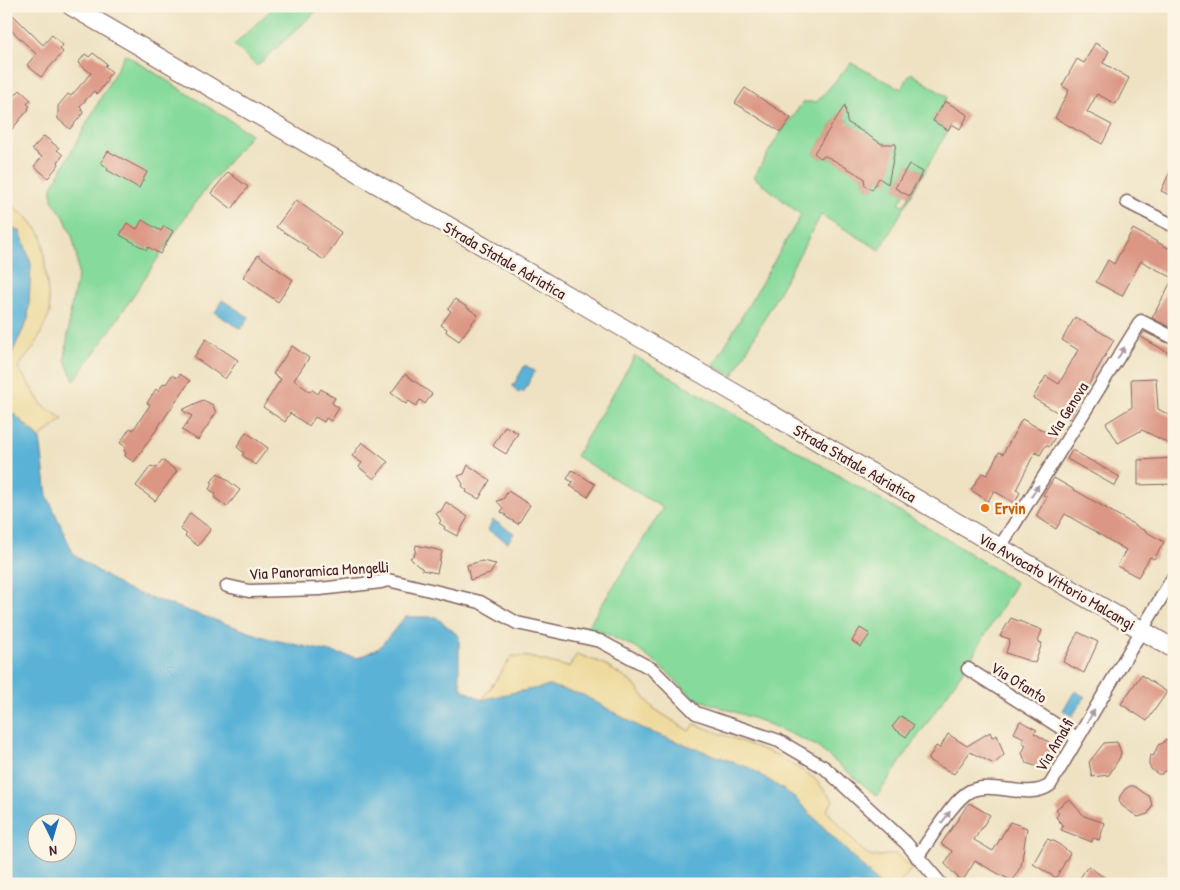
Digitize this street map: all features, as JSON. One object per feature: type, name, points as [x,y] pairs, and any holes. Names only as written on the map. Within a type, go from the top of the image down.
[{"type":"main road","name":"Strada Statale Adriatica","points":[[71,6],[940,513]]},
{"type":"main road","name":"Via Avvocato Vittorio Malcangi","points":[[940,513],[1174,649]]},
{"type":"street","points":[[1127,202],[1174,226]]},
{"type":"street","name":"Via Genova","points":[[1000,547],[1141,320],[1174,338]]},
{"type":"street","name":"Via Amalfi","points":[[917,857],[965,794],[979,789],[1028,791],[1045,788],[1050,785],[1078,738],[1137,628],[1174,576]]},
{"type":"street","name":"Via Panoramica Mongelli","points":[[227,586],[249,591],[320,589],[388,580],[480,602],[517,623],[600,641],[652,669],[696,713],[779,741],[825,768],[906,843],[941,884]]},
{"type":"street","name":"Via Ofanto","points":[[968,669],[1078,738]]},
{"type":"green space","points":[[275,6],[322,6],[257,66],[234,45]]},
{"type":"green space","points":[[125,54],[251,134],[193,205],[111,329],[74,381],[65,360],[71,307],[78,276],[77,258],[72,235],[64,217],[52,200],[52,187]]},
{"type":"green space","points":[[851,63],[901,89],[911,73],[947,97],[944,102],[948,105],[942,116],[937,113],[932,120],[948,130],[880,250],[821,215],[733,376],[713,366],[801,215],[754,177],[775,141],[803,102],[817,102]],"holes":[[[842,113],[851,124],[864,134],[879,142],[893,144],[896,147],[872,190],[865,186],[863,177],[830,158],[820,158],[814,153],[839,114]],[[909,164],[923,172],[904,205],[899,203],[905,194],[895,188]]]},
{"type":"green space","points":[[635,356],[942,536],[1016,583],[969,662],[877,796],[815,745],[764,722],[694,698],[667,672],[636,648],[602,632],[587,628],[663,508],[576,456]]},
{"type":"sand","points":[[6,201],[29,219],[42,236],[50,313],[35,346],[18,367],[42,405],[63,419],[40,438],[6,407],[6,353],[12,353],[28,319],[31,264],[20,231],[6,225]]},
{"type":"sand","points":[[577,654],[602,663],[633,683],[653,708],[689,731],[695,724],[777,755],[814,778],[833,800],[827,811],[861,849],[871,857],[896,854],[912,868],[899,884],[879,884],[793,796],[750,768],[645,730],[583,695],[550,686],[482,700],[512,656],[529,657],[569,667]]},
{"type":"water","points":[[6,225],[20,231],[31,264],[28,319],[12,353],[6,353]]},
{"type":"water","points":[[222,300],[249,317],[241,329],[215,313]]},
{"type":"water","points":[[525,365],[535,371],[523,393],[521,391],[518,393],[513,386]]},
{"type":"water","points":[[6,407],[40,438],[47,495],[74,555],[125,589],[270,639],[358,658],[379,648],[405,617],[436,617],[459,636],[459,677],[462,689],[482,700],[550,686],[583,695],[645,730],[750,768],[793,796],[879,884],[6,884]]},
{"type":"water","points":[[493,520],[514,533],[508,542],[488,530]]},
{"type":"water","points":[[1075,691],[1085,697],[1072,716],[1063,710]]},
{"type":"building","points":[[6,8],[43,45],[52,35],[63,45],[60,49],[63,52],[41,77],[27,65],[36,54],[6,25]]},
{"type":"building","points":[[1095,43],[1109,51],[1103,63],[1129,78],[1116,104],[1097,94],[1087,112],[1112,125],[1102,144],[1055,118],[1069,90],[1062,86],[1077,59],[1084,63]]},
{"type":"building","points":[[93,53],[107,64],[105,66],[112,72],[97,94],[94,91],[80,106],[83,113],[70,129],[58,119],[58,106],[68,94],[71,96],[91,73],[78,63],[85,54],[89,57]]},
{"type":"building","points":[[745,88],[791,118],[781,132],[735,103]]},
{"type":"building","points":[[20,90],[31,100],[27,104],[30,106],[6,136],[6,105]]},
{"type":"building","points":[[945,101],[968,115],[960,129],[952,124],[948,130],[933,121]]},
{"type":"building","points":[[845,105],[847,122],[882,144],[896,144],[888,184],[879,178],[872,190],[865,186],[864,178],[830,158],[825,156],[820,158],[814,153]]},
{"type":"building","points":[[44,136],[59,148],[57,150],[63,155],[58,162],[59,164],[48,178],[34,166],[42,157],[32,149]]},
{"type":"building","points":[[108,151],[147,172],[139,188],[107,170],[108,168],[101,163]]},
{"type":"building","points":[[1174,163],[1174,197],[1161,191]]},
{"type":"building","points":[[909,164],[923,172],[909,196],[895,188]]},
{"type":"building","points":[[228,172],[248,187],[232,209],[211,193]]},
{"type":"building","points":[[296,200],[342,233],[324,260],[307,249],[308,247],[276,227]]},
{"type":"building","points":[[142,220],[161,231],[164,226],[173,231],[160,254],[148,247],[147,250],[120,235],[127,223],[137,229]]},
{"type":"building","points":[[1133,229],[1174,251],[1174,329],[1152,318],[1173,278],[1141,261],[1122,296],[1096,282],[1108,260],[1114,264]]},
{"type":"building","points":[[258,255],[293,280],[278,302],[243,277]]},
{"type":"building","points":[[455,299],[478,315],[459,341],[446,332],[447,329],[441,325],[451,311],[448,309]]},
{"type":"building","points":[[1075,317],[1114,340],[1069,419],[1033,398],[1046,376],[1059,384],[1078,350],[1062,340]]},
{"type":"building","points":[[1144,332],[1174,346],[1174,356],[1141,337]]},
{"type":"building","points":[[206,339],[238,360],[225,379],[194,357]]},
{"type":"building","points":[[292,346],[309,358],[294,380],[310,392],[311,389],[318,394],[321,389],[335,398],[332,403],[339,408],[331,421],[326,418],[324,422],[315,417],[309,426],[290,413],[285,422],[263,407],[281,379],[273,374]]},
{"type":"building","points":[[180,374],[190,381],[134,462],[125,456],[126,453],[124,451],[126,447],[120,443],[130,428],[133,430],[150,405],[147,403],[156,389],[158,391],[164,383],[166,384],[172,375],[177,378]]},
{"type":"building","points":[[405,374],[432,394],[425,404],[420,400],[416,406],[409,401],[406,404],[391,393]]},
{"type":"building","points":[[1156,378],[1158,409],[1174,418],[1174,446],[1142,430],[1118,443],[1106,423],[1132,407],[1131,379]]},
{"type":"building","points":[[203,400],[213,405],[216,413],[198,440],[182,430],[192,416],[182,410]]},
{"type":"building","points":[[1022,419],[1055,437],[1049,447],[1046,445],[1040,455],[1035,452],[1016,490],[1020,492],[1015,503],[994,491],[988,501],[971,490],[982,473],[987,475],[999,452],[1003,454]]},
{"type":"building","points":[[505,426],[518,433],[506,454],[493,446]]},
{"type":"building","points":[[246,432],[268,448],[255,465],[242,455],[244,453],[237,447]]},
{"type":"building","points":[[362,442],[388,462],[374,479],[359,467],[362,463],[352,456]]},
{"type":"building","points":[[1072,450],[1120,477],[1115,486],[1067,459]]},
{"type":"building","points":[[1174,458],[1174,484],[1138,485],[1138,460]]},
{"type":"building","points":[[162,460],[177,471],[155,501],[136,486],[151,466],[156,468]]},
{"type":"building","points":[[468,465],[490,480],[479,499],[466,492],[467,490],[462,486],[463,484],[458,476],[464,474]]},
{"type":"building","points":[[572,470],[595,484],[588,497],[570,486],[573,482],[567,479]]},
{"type":"building","points":[[218,473],[240,490],[227,507],[214,497],[216,494],[209,489],[213,483],[211,482]]},
{"type":"building","points":[[1054,478],[1164,542],[1154,559],[1150,557],[1138,577],[1117,566],[1126,550],[1065,514],[1056,529],[1036,516],[1047,497],[1043,495]]},
{"type":"building","points":[[508,491],[530,505],[518,524],[501,512],[503,508],[497,501],[503,499]]},
{"type":"building","points":[[446,502],[468,517],[457,536],[444,529],[445,527],[439,523],[441,521],[436,513],[441,511]]},
{"type":"building","points":[[190,513],[211,529],[198,546],[185,536],[187,534],[180,529]]},
{"type":"building","points":[[416,545],[442,551],[437,573],[422,570],[410,558],[415,554]]},
{"type":"building","points":[[482,561],[496,564],[490,574],[470,580],[467,565]]},
{"type":"building","points":[[1011,618],[1042,630],[1038,642],[1042,643],[1035,663],[1006,653],[1010,639],[1000,636]]},
{"type":"building","points":[[860,628],[870,634],[861,647],[852,641]]},
{"type":"building","points":[[1078,632],[1098,642],[1084,673],[1063,662]]},
{"type":"building","points":[[1141,675],[1167,692],[1147,721],[1121,704]]},
{"type":"building","points":[[901,716],[914,725],[906,737],[892,727]]},
{"type":"building","points":[[1020,721],[1037,730],[1034,733],[1049,742],[1047,745],[1051,748],[1038,767],[1026,763],[1022,753],[1026,745],[1022,742],[1024,738],[1014,733]]},
{"type":"building","points":[[990,732],[992,737],[997,735],[1004,755],[994,764],[970,752],[954,774],[928,760],[936,746],[940,748],[948,734],[967,746]]},
{"type":"building","points":[[1166,739],[1174,743],[1174,761],[1170,761],[1170,771],[1158,774],[1152,770],[1149,760],[1150,756],[1154,755],[1158,745]]},
{"type":"building","points":[[1117,742],[1121,752],[1120,757],[1109,775],[1092,777],[1089,762],[1104,743]]},
{"type":"building","points":[[1130,786],[1134,786],[1150,797],[1152,806],[1148,814],[1138,817],[1122,806],[1119,801],[1120,796]]},
{"type":"building","points":[[1069,799],[1084,816],[1105,823],[1099,840],[1093,838],[1092,842],[1061,830],[1063,826],[1056,817],[1059,813],[1056,809]]},
{"type":"building","points":[[969,803],[990,815],[974,840],[993,851],[1010,822],[1027,828],[1021,866],[1012,881],[975,861],[962,882],[945,864],[952,851],[941,844]]},
{"type":"building","points":[[1047,839],[1056,842],[1070,853],[1056,878],[1033,864]]},
{"type":"building","points":[[1088,866],[1113,884],[1076,884]]},
{"type":"place","name":"Ervin","points":[[985,508]]}]
